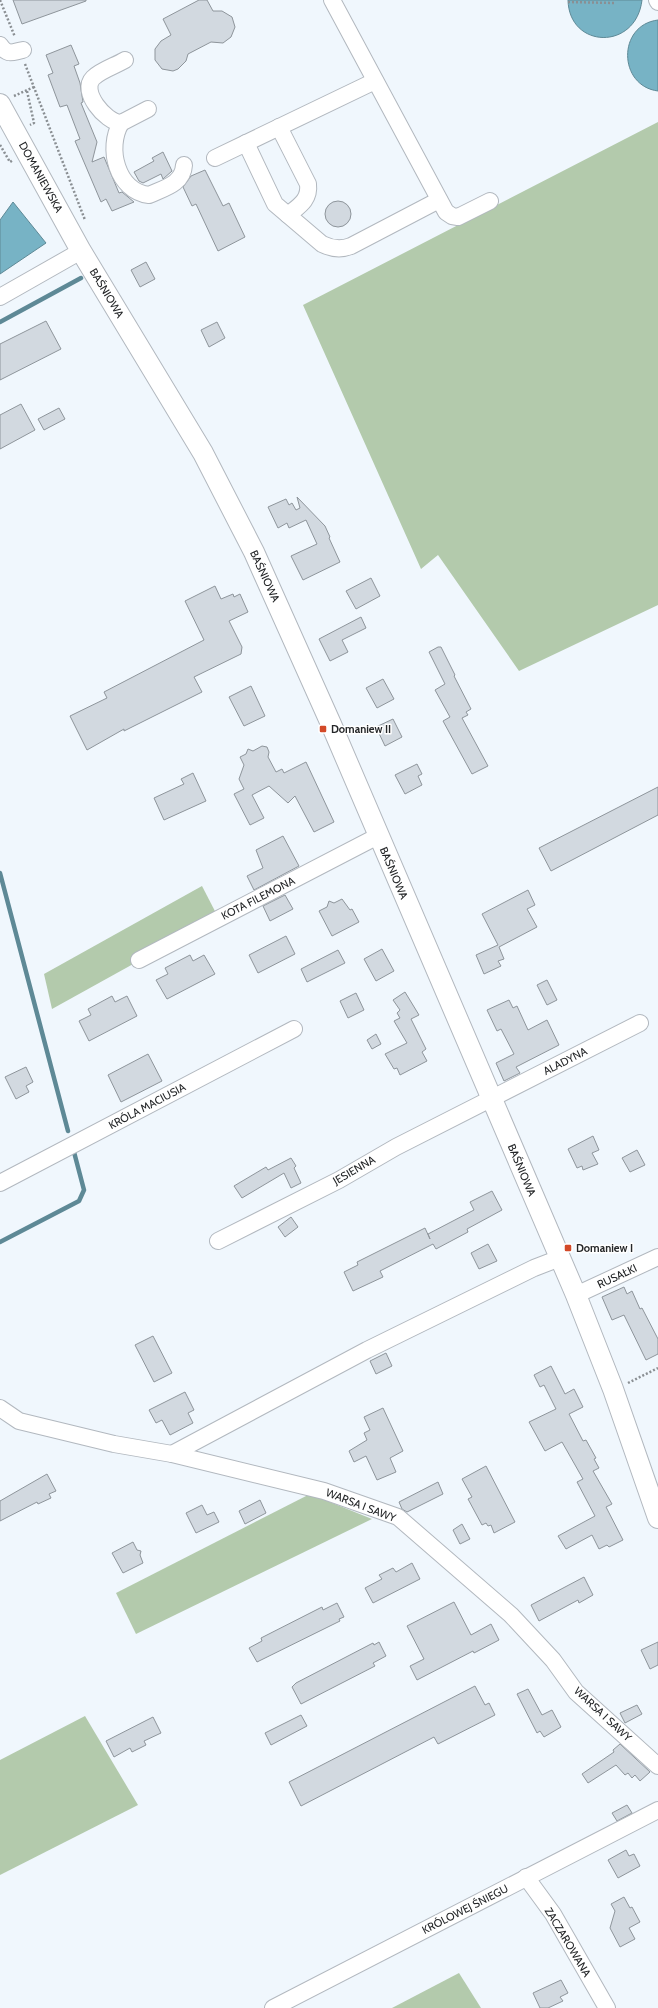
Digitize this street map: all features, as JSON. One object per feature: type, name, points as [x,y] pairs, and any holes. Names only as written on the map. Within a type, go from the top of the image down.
[{"type":"main road","name":"DOMANIEWSKA","points":[[0,104],[81,250]]},
{"type":"main road","name":"BAŚNIOWA","points":[[81,250],[203,453],[254,552],[576,1295],[610,1382],[658,1518]]},
{"type":"street","points":[[332,0],[446,212],[452,216],[458,217],[490,201]]},
{"type":"street","points":[[0,45],[8,53],[13,54],[22,50]]},
{"type":"street","points":[[125,60],[92,78],[89,88],[97,108],[103,115],[116,123],[121,123],[148,109]]},
{"type":"street","points":[[215,158],[375,81]]},
{"type":"street","points":[[121,123],[117,131],[113,153],[124,181],[133,190],[149,195],[174,184],[181,176],[184,165]]},
{"type":"street","points":[[279,127],[308,184],[308,190],[304,201],[288,215]]},
{"type":"street","points":[[246,143],[276,204],[322,244],[328,247],[345,248],[440,200]]},
{"type":"street","points":[[0,297],[81,250]]},
{"type":"street","name":"KOTA FILEMONA","points":[[139,960],[378,836]]},
{"type":"street","name":"ALADYNA","points":[[490,1099],[640,1023]]},
{"type":"street","name":"KRÓLA MACIUSIA","points":[[0,1183],[294,1029]]},
{"type":"street","name":"JESIENNA","points":[[218,1241],[339,1180],[396,1147],[490,1099]]},
{"type":"street","name":"RUSAŁKI","points":[[576,1295],[658,1257]]},
{"type":"street","points":[[172,1454],[367,1350],[534,1268],[560,1258]]},
{"type":"street","name":"WARSA I SAWY","points":[[0,1408],[19,1421],[114,1444],[172,1454],[324,1491],[398,1517],[511,1616],[553,1660],[576,1692],[658,1766]]},
{"type":"street","name":"KRÓLOWEJ ŚNIEGU","points":[[273,2008],[658,1810]]},
{"type":"street","name":"ZACZAROWANA","points":[[526,1877],[553,1914],[607,2008]]},
{"type":"path","points":[[0,0],[22,50],[34,87],[88,228]]},
{"type":"path","points":[[568,2],[614,3]]},
{"type":"path","points":[[21,93],[34,87]]},
{"type":"path","points":[[27,91],[34,123],[31,126],[27,120]]},
{"type":"path","points":[[623,1385],[658,1368]]},
{"type":"green space","points":[[658,122],[658,605],[519,671],[438,555],[421,569],[303,305]]},
{"type":"green space","points":[[202,886],[218,917],[52,1009],[44,974]]},
{"type":"green space","points":[[310,1494],[372,1519],[136,1634],[116,1593]]},
{"type":"green space","points":[[85,1716],[138,1805],[0,1875],[0,1760]]},
{"type":"green space","points":[[459,1973],[481,2008],[392,2008]]},
{"type":"water","points":[[568,0],[642,0],[637,17],[628,28],[616,35],[603,38],[590,35],[579,28],[571,16]]},
{"type":"water","points":[[658,20],[658,91],[645,87],[635,78],[630,68],[628,56],[629,43],[635,32],[645,24]]},
{"type":"water","points":[[13,202],[46,243],[0,274],[0,220]]},
{"type":"building","points":[[13,0],[86,0],[86,1],[22,24]]},
{"type":"building","points":[[199,0],[207,0],[213,11],[222,11],[232,17],[235,27],[231,37],[223,43],[211,42],[188,54],[186,61],[178,69],[173,71],[162,69],[155,60],[155,49],[161,41],[171,35],[163,19]]},
{"type":"building","points":[[71,45],[79,64],[74,66],[80,83],[83,102],[81,103],[97,142],[92,162],[104,157],[119,193],[122,192],[134,202],[112,211],[106,199],[101,202],[75,141],[80,139],[67,105],[60,107],[48,75],[53,73],[46,55]]},
{"type":"building","points":[[163,152],[172,171],[163,179],[161,174],[143,183],[139,181],[134,172],[154,161],[152,158]]},
{"type":"building","points":[[205,170],[223,206],[229,203],[245,237],[218,251],[196,204],[192,206],[183,187],[191,176]]},
{"type":"building","points":[[338,201],[347,205],[351,214],[347,223],[338,227],[329,223],[325,214],[329,205]]},
{"type":"building","points":[[146,262],[155,279],[140,287],[131,270]]},
{"type":"building","points":[[46,321],[61,349],[0,380],[0,344]]},
{"type":"building","points":[[217,322],[225,338],[209,347],[201,330]]},
{"type":"building","points":[[21,404],[35,430],[0,449],[0,415]]},
{"type":"building","points":[[59,408],[65,419],[44,430],[38,419]]},
{"type":"building","points":[[297,497],[325,526],[340,562],[303,580],[291,556],[317,544],[306,520],[289,528],[287,523],[278,528],[268,507],[286,499],[289,505],[292,503],[296,510],[300,508]]},
{"type":"building","points":[[371,578],[380,596],[356,609],[346,591]]},
{"type":"building","points":[[215,586],[221,599],[233,594],[234,597],[240,594],[248,612],[229,621],[242,647],[241,654],[194,677],[202,692],[124,731],[124,729],[87,750],[70,716],[107,698],[104,692],[204,640],[185,601]]},
{"type":"building","points":[[361,617],[366,628],[342,640],[348,652],[330,661],[319,639]]},
{"type":"building","points":[[441,647],[471,709],[466,712],[468,715],[462,718],[488,766],[472,774],[443,721],[450,717],[435,690],[445,684],[429,652]]},
{"type":"building","points":[[383,679],[394,699],[377,708],[366,688]]},
{"type":"building","points":[[251,686],[265,716],[244,726],[229,697]]},
{"type":"building","points":[[393,719],[402,737],[385,746],[376,727]]},
{"type":"building","points":[[262,746],[267,747],[269,752],[268,757],[276,772],[282,769],[284,773],[306,762],[334,822],[314,832],[295,796],[288,803],[269,786],[252,795],[264,818],[250,825],[234,794],[244,789],[239,779],[244,765],[240,757],[246,754],[248,749],[253,751]]},
{"type":"building","points":[[417,764],[422,774],[418,776],[422,785],[405,794],[395,775]]},
{"type":"building","points":[[193,773],[206,801],[164,820],[154,798],[184,784],[181,779]]},
{"type":"building","points":[[658,787],[658,815],[551,871],[539,848]]},
{"type":"building","points":[[283,836],[299,866],[254,890],[247,876],[263,868],[256,850]]},
{"type":"building","points":[[528,890],[535,905],[527,909],[537,927],[499,947],[504,959],[498,961],[501,966],[484,974],[476,955],[498,945],[482,914]]},
{"type":"building","points":[[285,895],[293,909],[270,921],[263,906]]},
{"type":"building","points":[[342,899],[350,910],[352,909],[359,922],[332,936],[319,911],[327,907],[329,901],[334,903]]},
{"type":"building","points":[[286,936],[295,954],[258,973],[249,955]]},
{"type":"building","points":[[382,949],[394,971],[376,981],[364,959]]},
{"type":"building","points":[[338,950],[345,963],[307,982],[301,969]]},
{"type":"building","points":[[190,955],[193,961],[204,955],[215,974],[167,999],[156,980],[168,974],[165,968]]},
{"type":"building","points":[[547,980],[557,1000],[547,1005],[537,985]]},
{"type":"building","points":[[405,992],[419,1015],[411,1019],[426,1049],[422,1052],[427,1061],[400,1075],[397,1068],[394,1069],[385,1054],[407,1043],[394,1021],[400,1018],[397,1013],[400,1010],[393,1000]]},
{"type":"building","points":[[356,993],[364,1010],[348,1018],[340,1001]]},
{"type":"building","points":[[112,996],[115,1002],[127,996],[137,1016],[89,1041],[79,1021],[91,1015],[88,1009]]},
{"type":"building","points":[[509,1000],[513,1008],[517,1006],[528,1030],[547,1020],[559,1045],[516,1067],[520,1073],[504,1081],[496,1063],[514,1054],[501,1029],[497,1031],[487,1010]]},
{"type":"building","points":[[376,1034],[381,1044],[372,1049],[367,1040]]},
{"type":"building","points":[[148,1054],[162,1081],[121,1102],[108,1075]]},
{"type":"building","points":[[26,1067],[33,1082],[26,1086],[29,1092],[16,1099],[5,1077]]},
{"type":"building","points":[[593,1136],[599,1150],[592,1153],[598,1164],[583,1170],[582,1166],[577,1168],[568,1149]]},
{"type":"building","points":[[637,1150],[645,1165],[630,1172],[622,1158]]},
{"type":"building","points":[[291,1158],[296,1166],[294,1168],[301,1183],[291,1188],[284,1173],[242,1198],[234,1186],[266,1167],[268,1170]]},
{"type":"building","points":[[492,1191],[502,1210],[467,1229],[468,1232],[436,1249],[433,1244],[380,1271],[383,1277],[353,1291],[344,1272],[358,1265],[357,1262],[425,1228],[430,1239],[428,1234],[474,1210],[470,1202]]},
{"type":"building","points":[[291,1217],[298,1227],[285,1237],[278,1227]]},
{"type":"building","points":[[488,1244],[497,1261],[479,1269],[471,1253]]},
{"type":"building","points":[[624,1287],[627,1294],[632,1291],[640,1309],[642,1308],[658,1339],[658,1354],[646,1360],[624,1315],[612,1320],[602,1297]]},
{"type":"building","points":[[153,1336],[172,1373],[154,1382],[135,1345]]},
{"type":"building","points":[[386,1353],[392,1366],[376,1374],[370,1361]]},
{"type":"building","points":[[551,1366],[565,1394],[574,1389],[583,1407],[569,1414],[583,1441],[586,1440],[596,1458],[594,1459],[599,1468],[593,1471],[612,1504],[606,1507],[623,1540],[609,1547],[607,1545],[599,1549],[592,1535],[566,1549],[558,1536],[595,1516],[577,1482],[583,1479],[562,1442],[545,1451],[529,1422],[556,1409],[544,1385],[540,1387],[534,1375]]},
{"type":"building","points":[[185,1392],[194,1410],[188,1413],[193,1423],[170,1435],[162,1420],[156,1423],[149,1410]]},
{"type":"building","points":[[383,1408],[403,1451],[390,1458],[396,1472],[377,1480],[366,1456],[354,1462],[349,1451],[367,1440],[364,1433],[370,1430],[364,1417]]},
{"type":"building","points":[[486,1466],[515,1522],[494,1533],[491,1525],[488,1526],[486,1523],[482,1525],[468,1499],[472,1497],[462,1479]]},
{"type":"building","points":[[47,1474],[56,1491],[49,1494],[51,1498],[38,1504],[37,1502],[0,1521],[0,1501]]},
{"type":"building","points":[[438,1482],[443,1494],[407,1512],[402,1509],[399,1502]]},
{"type":"building","points":[[260,1500],[266,1513],[245,1524],[239,1511]]},
{"type":"building","points":[[202,1505],[207,1515],[214,1512],[219,1522],[196,1533],[186,1513]]},
{"type":"building","points":[[462,1524],[470,1539],[460,1544],[453,1530]]},
{"type":"building","points":[[133,1542],[137,1550],[141,1551],[140,1555],[143,1563],[123,1573],[112,1553]]},
{"type":"building","points":[[412,1563],[420,1579],[373,1603],[365,1588],[382,1579],[379,1575],[393,1568],[396,1572]]},
{"type":"building","points":[[584,1577],[593,1595],[579,1603],[578,1600],[539,1621],[531,1605]]},
{"type":"building","points":[[454,1602],[471,1635],[491,1624],[499,1640],[474,1653],[473,1651],[417,1680],[410,1666],[424,1659],[407,1626]]},
{"type":"building","points":[[337,1603],[344,1617],[339,1619],[340,1621],[257,1662],[249,1648],[262,1641],[261,1638],[322,1607],[323,1610]]},
{"type":"building","points":[[379,1642],[386,1656],[373,1663],[375,1666],[301,1704],[292,1687],[296,1683],[373,1643],[374,1645]]},
{"type":"building","points":[[658,1642],[658,1665],[650,1669],[641,1650]]},
{"type":"building","points":[[475,1686],[485,1705],[489,1703],[495,1715],[438,1744],[434,1737],[301,1806],[289,1782]]},
{"type":"building","points":[[528,1689],[542,1715],[552,1710],[561,1727],[544,1737],[540,1731],[537,1733],[517,1694]]},
{"type":"building","points":[[637,1705],[642,1714],[625,1723],[620,1713]]},
{"type":"building","points":[[301,1715],[307,1726],[271,1745],[265,1733]]},
{"type":"building","points":[[153,1717],[161,1733],[144,1741],[146,1745],[132,1752],[130,1748],[114,1757],[106,1741]]},
{"type":"building","points":[[620,1744],[650,1772],[640,1781],[635,1775],[632,1778],[628,1773],[625,1775],[616,1765],[588,1783],[582,1774],[614,1752],[613,1750]]},
{"type":"building","points":[[627,1805],[632,1813],[617,1821],[612,1813]]},
{"type":"building","points":[[626,1850],[629,1856],[634,1854],[640,1866],[618,1878],[608,1860]]},
{"type":"building","points":[[624,1897],[630,1908],[632,1907],[640,1922],[629,1928],[635,1939],[620,1947],[610,1928],[615,1911],[611,1904]]},
{"type":"building","points":[[561,1980],[568,1993],[560,1997],[563,2001],[548,2008],[540,2008],[533,1993]]},
{"type":"waterway","points":[[0,322],[81,278]]},
{"type":"waterway","points":[[0,873],[68,1131]]},
{"type":"waterway","points":[[0,1242],[79,1201],[84,1190],[74,1152]]},
{"type":"place","name":"Domaniew II","points":[[323,729]]},
{"type":"place","name":"Domaniew I","points":[[568,1248]]}]
